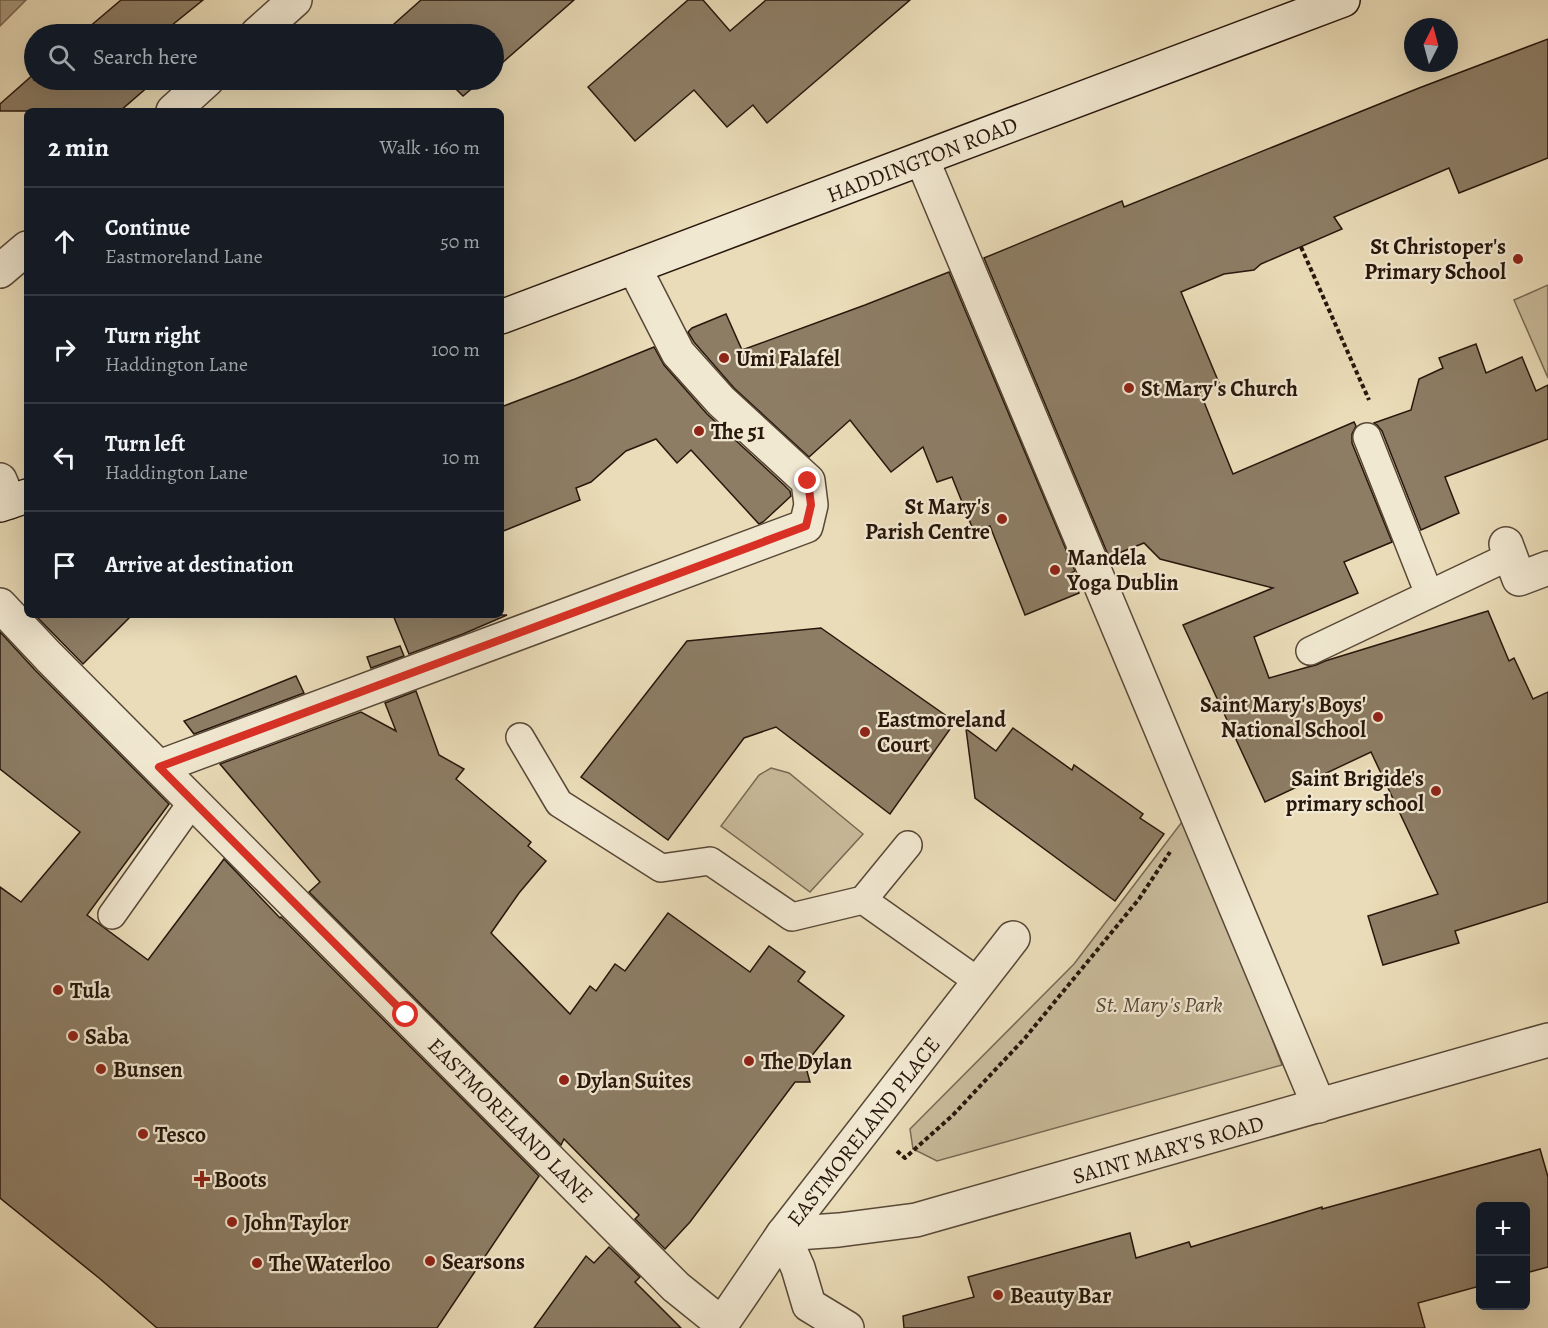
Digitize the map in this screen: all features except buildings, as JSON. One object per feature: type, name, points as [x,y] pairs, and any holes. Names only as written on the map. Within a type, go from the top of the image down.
[{"type":"street","points":[[268,24],[295,0]]},
{"type":"street","name":"HADDINGTON ROAD","points":[[504,316],[1343,0]]},
{"type":"street","points":[[176,108],[196,90]]},
{"type":"street","points":[[922,159],[1319,1106]]},
{"type":"street","points":[[0,272],[24,251]]},
{"type":"street","points":[[159,767],[806,526],[811,505],[808,481],[721,401],[678,353],[634,267]]},
{"type":"street","points":[[1508,550],[1519,579],[1548,568]]},
{"type":"street","name":"EASTMORELAND LANE","points":[[0,605],[49,657],[676,1287],[721,1326]]},
{"type":"street","name":"EASTMORELAND PLACE","points":[[721,1326],[783,1234],[1013,938]]},
{"type":"street","name":"SAINT MARY'S ROAD","points":[[783,1234],[839,1230],[916,1220],[1548,1040]]},
{"type":"street","points":[[783,1234],[798,1268],[808,1305],[847,1328]]},
{"type":"lane","points":[[1367,437],[1429,594]]},
{"type":"lane","points":[[1310,651],[1429,594],[1508,550]]},
{"type":"lane","points":[[520,737],[559,803],[661,868],[710,861],[792,917],[863,900],[908,845]]},
{"type":"lane","points":[[112,915],[193,801]]},
{"type":"lane","points":[[863,900],[979,982]]},
{"type":"path","points":[[1301,247],[1370,402]]},
{"type":"path","points":[[913,1149],[952,1116],[1025,1038],[1067,988],[1139,899],[1190,823],[1194,808]]},
{"type":"green space","points":[[1548,285],[1548,378],[1514,300]]},
{"type":"green space","points":[[771,768],[789,773],[863,834],[810,892],[721,826],[759,775]]},
{"type":"green space","name":"St. Mary's Park","points":[[1188,814],[1282,1065],[937,1161],[913,1149],[910,1129],[1074,964]]},
{"type":"shaded area","points":[[0,0],[26,0],[0,26]]},
{"type":"place","name":"St Christoper's Primary School","points":[[1518,259]]},
{"type":"place","name":"Umi Falafel","points":[[724,358]]},
{"type":"place","name":"St Mary's Church","points":[[1129,388]]},
{"type":"place","name":"The 51","points":[[699,431]]},
{"type":"place","name":"St Mary's Parish Centre","points":[[1002,519]]},
{"type":"place","name":"Mandela Yoga Dublin","points":[[1055,570]]},
{"type":"place","name":"Saint Mary's Boys' National School","points":[[1378,717]]},
{"type":"place","name":"Eastmoreland Court","points":[[865,732]]},
{"type":"place","name":"Saint Brigide's primary school","points":[[1436,791]]},
{"type":"place","name":"Tula","points":[[58,990]]},
{"type":"place","name":"Saba","points":[[73,1036]]},
{"type":"place","name":"The Dylan","points":[[749,1061]]},
{"type":"place","name":"Bunsen","points":[[101,1069]]},
{"type":"place","name":"Dylan Suites","points":[[564,1080]]},
{"type":"place","name":"Tesco","points":[[143,1134]]},
{"type":"place","name":"Boots","points":[[202,1179]]},
{"type":"place","name":"John Taylor","points":[[232,1222]]},
{"type":"place","name":"Searsons","points":[[430,1261]]},
{"type":"place","name":"The Waterloo","points":[[257,1263]]},
{"type":"place","name":"Beauty Bar","points":[[998,1295]]},
{"type":"route","points":[[406,1015],[159,767],[806,526],[811,505],[808,481]]}]
